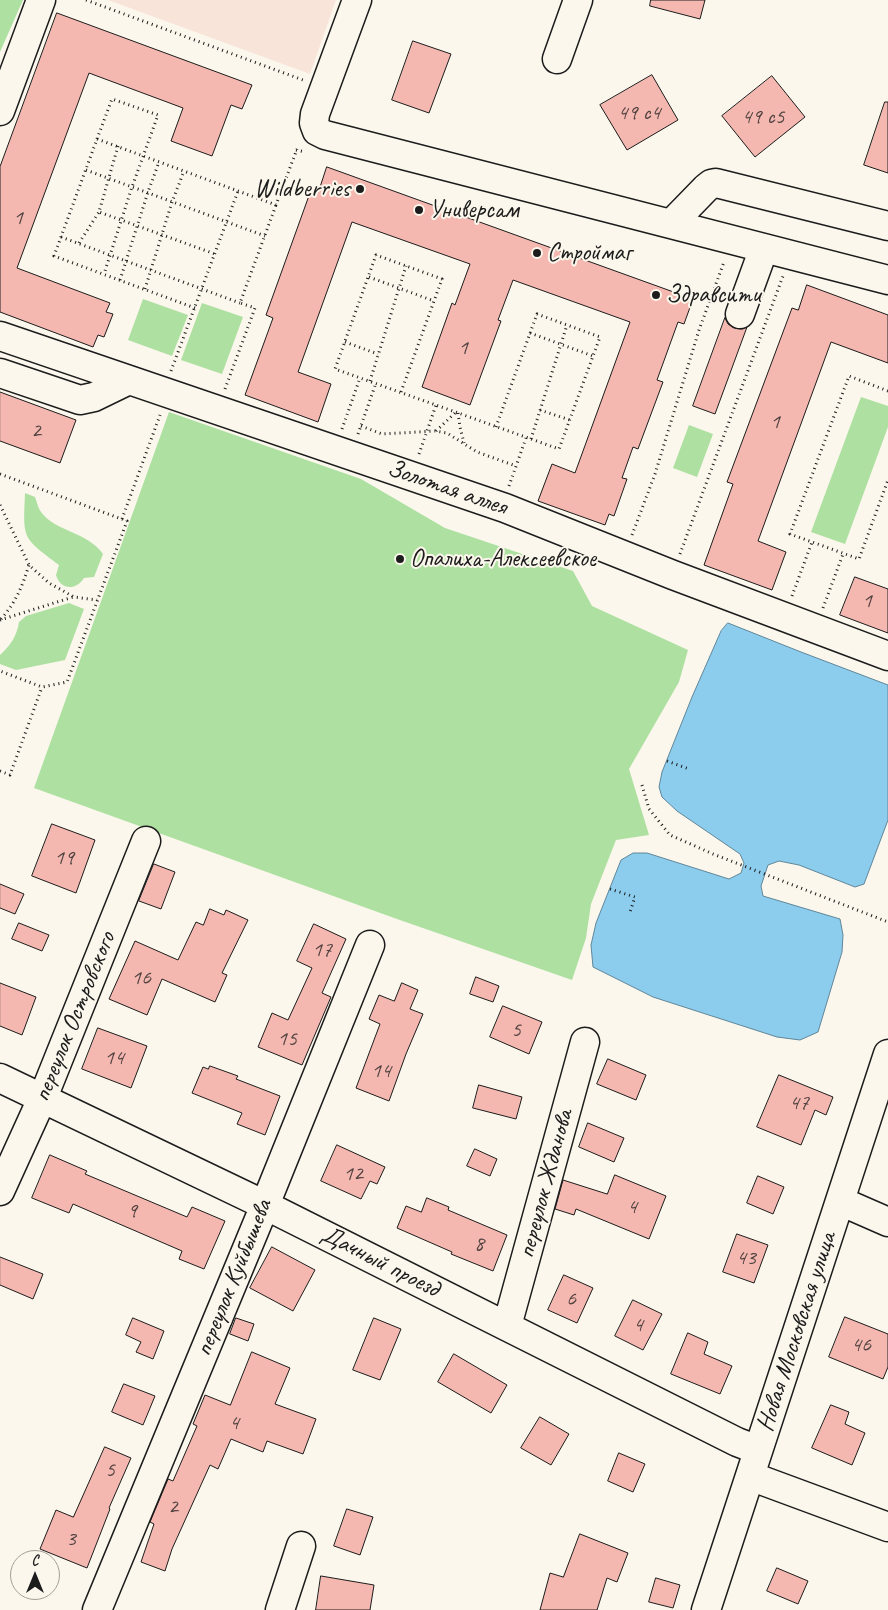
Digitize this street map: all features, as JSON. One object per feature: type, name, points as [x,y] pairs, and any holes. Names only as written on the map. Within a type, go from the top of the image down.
[{"type":"street","points":[[0,111],[41,0]]},
{"type":"street","points":[[357,0],[315,114],[314,123],[316,131],[325,136],[888,280]]},
{"type":"street","points":[[557,59],[578,0]]},
{"type":"street","points":[[671,224],[706,188],[716,182],[888,226]]},
{"type":"street","points":[[740,314],[764,248]]},
{"type":"street","name":"Золотая аллея","points":[[0,336],[501,506],[784,618],[888,656]]},
{"type":"street","points":[[0,373],[80,400],[94,397],[129,380]]},
{"type":"street","name":"переулок Островского","points":[[0,1191],[43,1098],[146,841]]},
{"type":"street","name":"переулок Куйбышева","points":[[97,1610],[370,945]]},
{"type":"street","name":"переулок Жданова","points":[[507,1326],[585,1042]]},
{"type":"street","name":"Новая Московская улица","points":[[706,1610],[888,1054]]},
{"type":"street","name":"Дачный проезд","points":[[0,1078],[265,1204],[737,1442],[758,1450]]},
{"type":"street","points":[[840,1201],[888,1222]]},
{"type":"street","points":[[750,1476],[888,1527]]},
{"type":"street","points":[[280,1610],[301,1546]]},
{"type":"path","points":[[86,0],[308,82]]},
{"type":"path","points":[[104,274],[158,115],[112,99],[54,256],[195,308],[238,191]]},
{"type":"path","points":[[98,139],[276,205]]},
{"type":"path","points":[[79,243],[99,212],[118,146]]},
{"type":"path","points":[[120,280],[159,162]]},
{"type":"path","points":[[240,302],[292,162]]},
{"type":"path","points":[[86,170],[265,236]]},
{"type":"path","points":[[145,289],[172,202],[184,171]]},
{"type":"path","points":[[99,212],[215,254]]},
{"type":"path","points":[[61,237],[255,308],[217,410]]},
{"type":"path","points":[[625,556],[655,474],[699,330],[732,240]]},
{"type":"path","points":[[673,574],[791,255]]},
{"type":"path","points":[[401,392],[442,279],[376,256],[335,369],[559,450],[600,337],[537,314],[496,427]]},
{"type":"path","points":[[370,381],[406,266]]},
{"type":"path","points":[[368,277],[434,301]]},
{"type":"path","points":[[531,439],[567,325]]},
{"type":"path","points":[[530,333],[593,356]]},
{"type":"path","points":[[345,342],[378,354]]},
{"type":"path","points":[[888,391],[849,376],[790,534],[859,559],[888,480]]},
{"type":"path","points":[[342,452],[360,378]]},
{"type":"path","points":[[342,452],[361,426],[376,383]]},
{"type":"path","points":[[411,476],[436,405]]},
{"type":"path","points":[[540,410],[570,420]]},
{"type":"path","points":[[435,431],[457,413]]},
{"type":"path","points":[[457,413],[465,444]]},
{"type":"path","points":[[361,426],[382,434],[435,431],[447,433],[477,452],[516,466]]},
{"type":"path","points":[[501,506],[526,438]]},
{"type":"path","points":[[0,474],[127,521],[67,682],[42,687],[0,671]]},
{"type":"path","points":[[0,505],[29,565],[49,583],[74,597],[97,600]]},
{"type":"path","points":[[784,618],[812,542]]},
{"type":"path","points":[[815,629],[843,554]]},
{"type":"path","points":[[0,620],[12,607],[22,588],[29,565]]},
{"type":"path","points":[[0,620],[74,597]]},
{"type":"path","points":[[0,771],[10,775],[42,687]]},
{"type":"path","points":[[667,761],[688,769]]},
{"type":"path","points":[[642,785],[649,809],[670,835],[888,922]]},
{"type":"path","points":[[610,888],[635,897],[630,912]]},
{"type":"shaded area","points":[[108,0],[336,0],[310,74]]},
{"type":"green space","points":[[0,0],[23,0],[0,52]]},
{"type":"green space","points":[[143,299],[188,315],[172,356],[128,340]]},
{"type":"green space","points":[[202,303],[243,317],[222,374],[181,360]]},
{"type":"green space","points":[[861,397],[888,406],[888,427],[845,544],[811,532]]},
{"type":"green space","points":[[169,412],[361,479],[445,528],[573,571],[592,606],[688,650],[679,682],[629,769],[649,835],[616,840],[591,904],[586,938],[572,980],[34,788]]},
{"type":"green space","points":[[689,425],[713,434],[697,477],[673,468]]},
{"type":"green space","points":[[25,493],[35,497],[40,510],[47,519],[89,541],[103,554],[94,577],[84,578],[73,587],[61,584],[56,575],[59,565],[38,549],[27,536],[24,520]]},
{"type":"green space","points":[[69,603],[84,609],[65,660],[16,670],[0,664],[0,655],[17,632],[19,622],[26,616]]},
{"type":"water","points":[[728,623],[888,685],[888,820],[864,884],[855,887],[799,865],[779,861],[768,865],[761,886],[763,896],[840,919],[843,935],[842,952],[818,1032],[800,1040],[777,1037],[653,997],[593,967],[591,945],[596,923],[621,860],[633,853],[647,853],[729,879],[741,873],[744,863],[740,854],[677,811],[662,797],[659,787],[662,772],[692,697],[721,631]]},
{"type":"building","points":[[651,0],[705,0],[700,19],[650,6]]},
{"type":"building","points":[[57,13],[252,85],[242,109],[231,105],[212,156],[171,141],[183,108],[89,73],[17,268],[110,303],[106,312],[113,314],[104,337],[98,335],[93,347],[0,312],[0,167]]},
{"type":"building","points":[[413,41],[451,54],[429,113],[392,100]]},
{"type":"building","points":[[652,75],[678,120],[627,150],[600,105]]},
{"type":"building","points":[[772,76],[805,117],[755,157],[722,116]]},
{"type":"building","points":[[885,102],[888,102],[888,173],[864,165]]},
{"type":"building","points":[[327,167],[693,299],[684,324],[678,322],[657,380],[663,382],[638,449],[633,447],[622,478],[627,479],[614,516],[609,514],[605,525],[538,501],[552,464],[575,473],[630,322],[513,280],[498,320],[501,321],[470,405],[422,387],[452,303],[455,305],[470,264],[352,222],[298,372],[331,384],[318,422],[245,395],[273,318],[266,315],[311,190],[318,192]]},
{"type":"building","points":[[807,285],[888,315],[888,363],[831,342],[758,541],[786,552],[772,590],[704,565],[733,484],[727,482],[792,308],[798,310]]},
{"type":"building","points":[[725,318],[728,324],[734,328],[742,329],[747,327],[715,414],[693,406]]},
{"type":"building","points":[[0,392],[76,420],[60,463],[0,441]]},
{"type":"building","points":[[855,577],[888,589],[888,633],[840,615]]},
{"type":"building","points":[[52,824],[95,840],[76,893],[32,876]]},
{"type":"building","points":[[154,864],[175,872],[161,909],[139,901]]},
{"type":"building","points":[[0,884],[24,894],[15,914],[0,908]]},
{"type":"building","points":[[210,909],[224,915],[226,910],[248,920],[222,973],[227,975],[215,1002],[162,979],[147,1015],[109,999],[135,941],[178,960],[196,922],[203,925]]},
{"type":"building","points":[[19,923],[49,935],[42,951],[12,939]]},
{"type":"building","points":[[314,924],[346,939],[322,993],[331,997],[302,1065],[258,1047],[272,1013],[288,1020],[312,968],[297,961]]},
{"type":"building","points":[[476,977],[499,986],[493,1002],[470,994]]},
{"type":"building","points":[[0,983],[36,997],[22,1035],[0,1026]]},
{"type":"building","points":[[402,983],[418,990],[410,1009],[423,1014],[389,1101],[356,1088],[380,1024],[369,1019],[379,995],[394,1001]]},
{"type":"building","points":[[503,1006],[542,1022],[529,1054],[490,1037]]},
{"type":"building","points":[[98,1028],[147,1046],[131,1088],[82,1069]]},
{"type":"building","points":[[608,1059],[646,1075],[636,1100],[597,1084]]},
{"type":"building","points":[[210,1066],[238,1076],[236,1079],[280,1096],[265,1135],[237,1124],[242,1113],[192,1093],[203,1067],[208,1069]]},
{"type":"building","points":[[779,1075],[833,1097],[826,1115],[815,1110],[801,1145],[757,1127]]},
{"type":"building","points":[[479,1085],[522,1097],[516,1119],[473,1108]]},
{"type":"building","points":[[588,1123],[624,1138],[614,1162],[579,1147]]},
{"type":"building","points":[[337,1145],[385,1167],[377,1184],[370,1181],[361,1199],[321,1181]]},
{"type":"building","points":[[475,1149],[497,1159],[490,1176],[467,1166]]},
{"type":"building","points":[[50,1155],[87,1171],[85,1174],[187,1217],[192,1207],[225,1221],[204,1269],[179,1259],[182,1251],[73,1204],[69,1213],[32,1198]]},
{"type":"building","points":[[615,1175],[666,1196],[649,1239],[576,1209],[574,1215],[555,1209],[563,1180],[607,1194]]},
{"type":"building","points":[[758,1176],[784,1187],[773,1214],[747,1203]]},
{"type":"building","points":[[427,1198],[449,1207],[448,1210],[507,1235],[493,1271],[451,1254],[452,1252],[397,1228],[406,1206],[421,1212]]},
{"type":"building","points":[[737,1234],[768,1245],[754,1283],[723,1272]]},
{"type":"building","points":[[272,1247],[315,1270],[293,1311],[250,1288]]},
{"type":"building","points":[[0,1257],[43,1274],[33,1299],[0,1285]]},
{"type":"building","points":[[564,1275],[593,1288],[577,1323],[548,1310]]},
{"type":"building","points":[[633,1300],[662,1314],[643,1350],[615,1336]]},
{"type":"building","points":[[845,1317],[888,1334],[888,1367],[883,1379],[829,1357]]},
{"type":"building","points":[[133,1318],[164,1331],[153,1359],[136,1352],[141,1342],[126,1335]]},
{"type":"building","points":[[236,1318],[254,1324],[248,1341],[230,1334]]},
{"type":"building","points":[[374,1318],[401,1329],[380,1380],[353,1370]]},
{"type":"building","points":[[688,1333],[708,1342],[704,1354],[732,1366],[720,1394],[671,1374]]},
{"type":"building","points":[[252,1352],[290,1368],[275,1404],[316,1419],[303,1454],[267,1441],[263,1452],[231,1439],[218,1469],[210,1465],[172,1549],[165,1571],[141,1562],[154,1524],[150,1522],[168,1479],[173,1481],[197,1426],[193,1424],[205,1395],[230,1405]]},
{"type":"building","points":[[454,1354],[507,1385],[491,1413],[438,1382]]},
{"type":"building","points":[[124,1384],[155,1396],[143,1425],[112,1412]]},
{"type":"building","points":[[831,1405],[849,1412],[845,1424],[865,1433],[852,1465],[812,1448]]},
{"type":"building","points":[[540,1417],[569,1434],[551,1465],[521,1448]]},
{"type":"building","points":[[105,1447],[131,1458],[109,1508],[87,1568],[60,1557],[60,1550],[40,1549],[56,1510],[73,1517]]},
{"type":"building","points":[[619,1453],[645,1464],[633,1492],[608,1481]]},
{"type":"building","points":[[347,1509],[373,1517],[360,1555],[334,1546]]},
{"type":"building","points":[[580,1534],[628,1553],[617,1582],[607,1578],[597,1610],[540,1610],[550,1573],[563,1577]]},
{"type":"building","points":[[777,1568],[808,1581],[798,1604],[767,1591]]},
{"type":"building","points":[[321,1576],[374,1585],[370,1610],[316,1610]]},
{"type":"building","points":[[656,1578],[680,1585],[673,1608],[649,1602]]},
{"type":"place","name":"Wildberries","points":[[360,189]]},
{"type":"place","name":"Универсам","points":[[419,210]]},
{"type":"place","name":"Строймаг","points":[[537,253]]},
{"type":"place","name":"Здравсити","points":[[656,295]]},
{"type":"place","name":"Опалиха-Алексеевское","points":[[400,559]]}]
